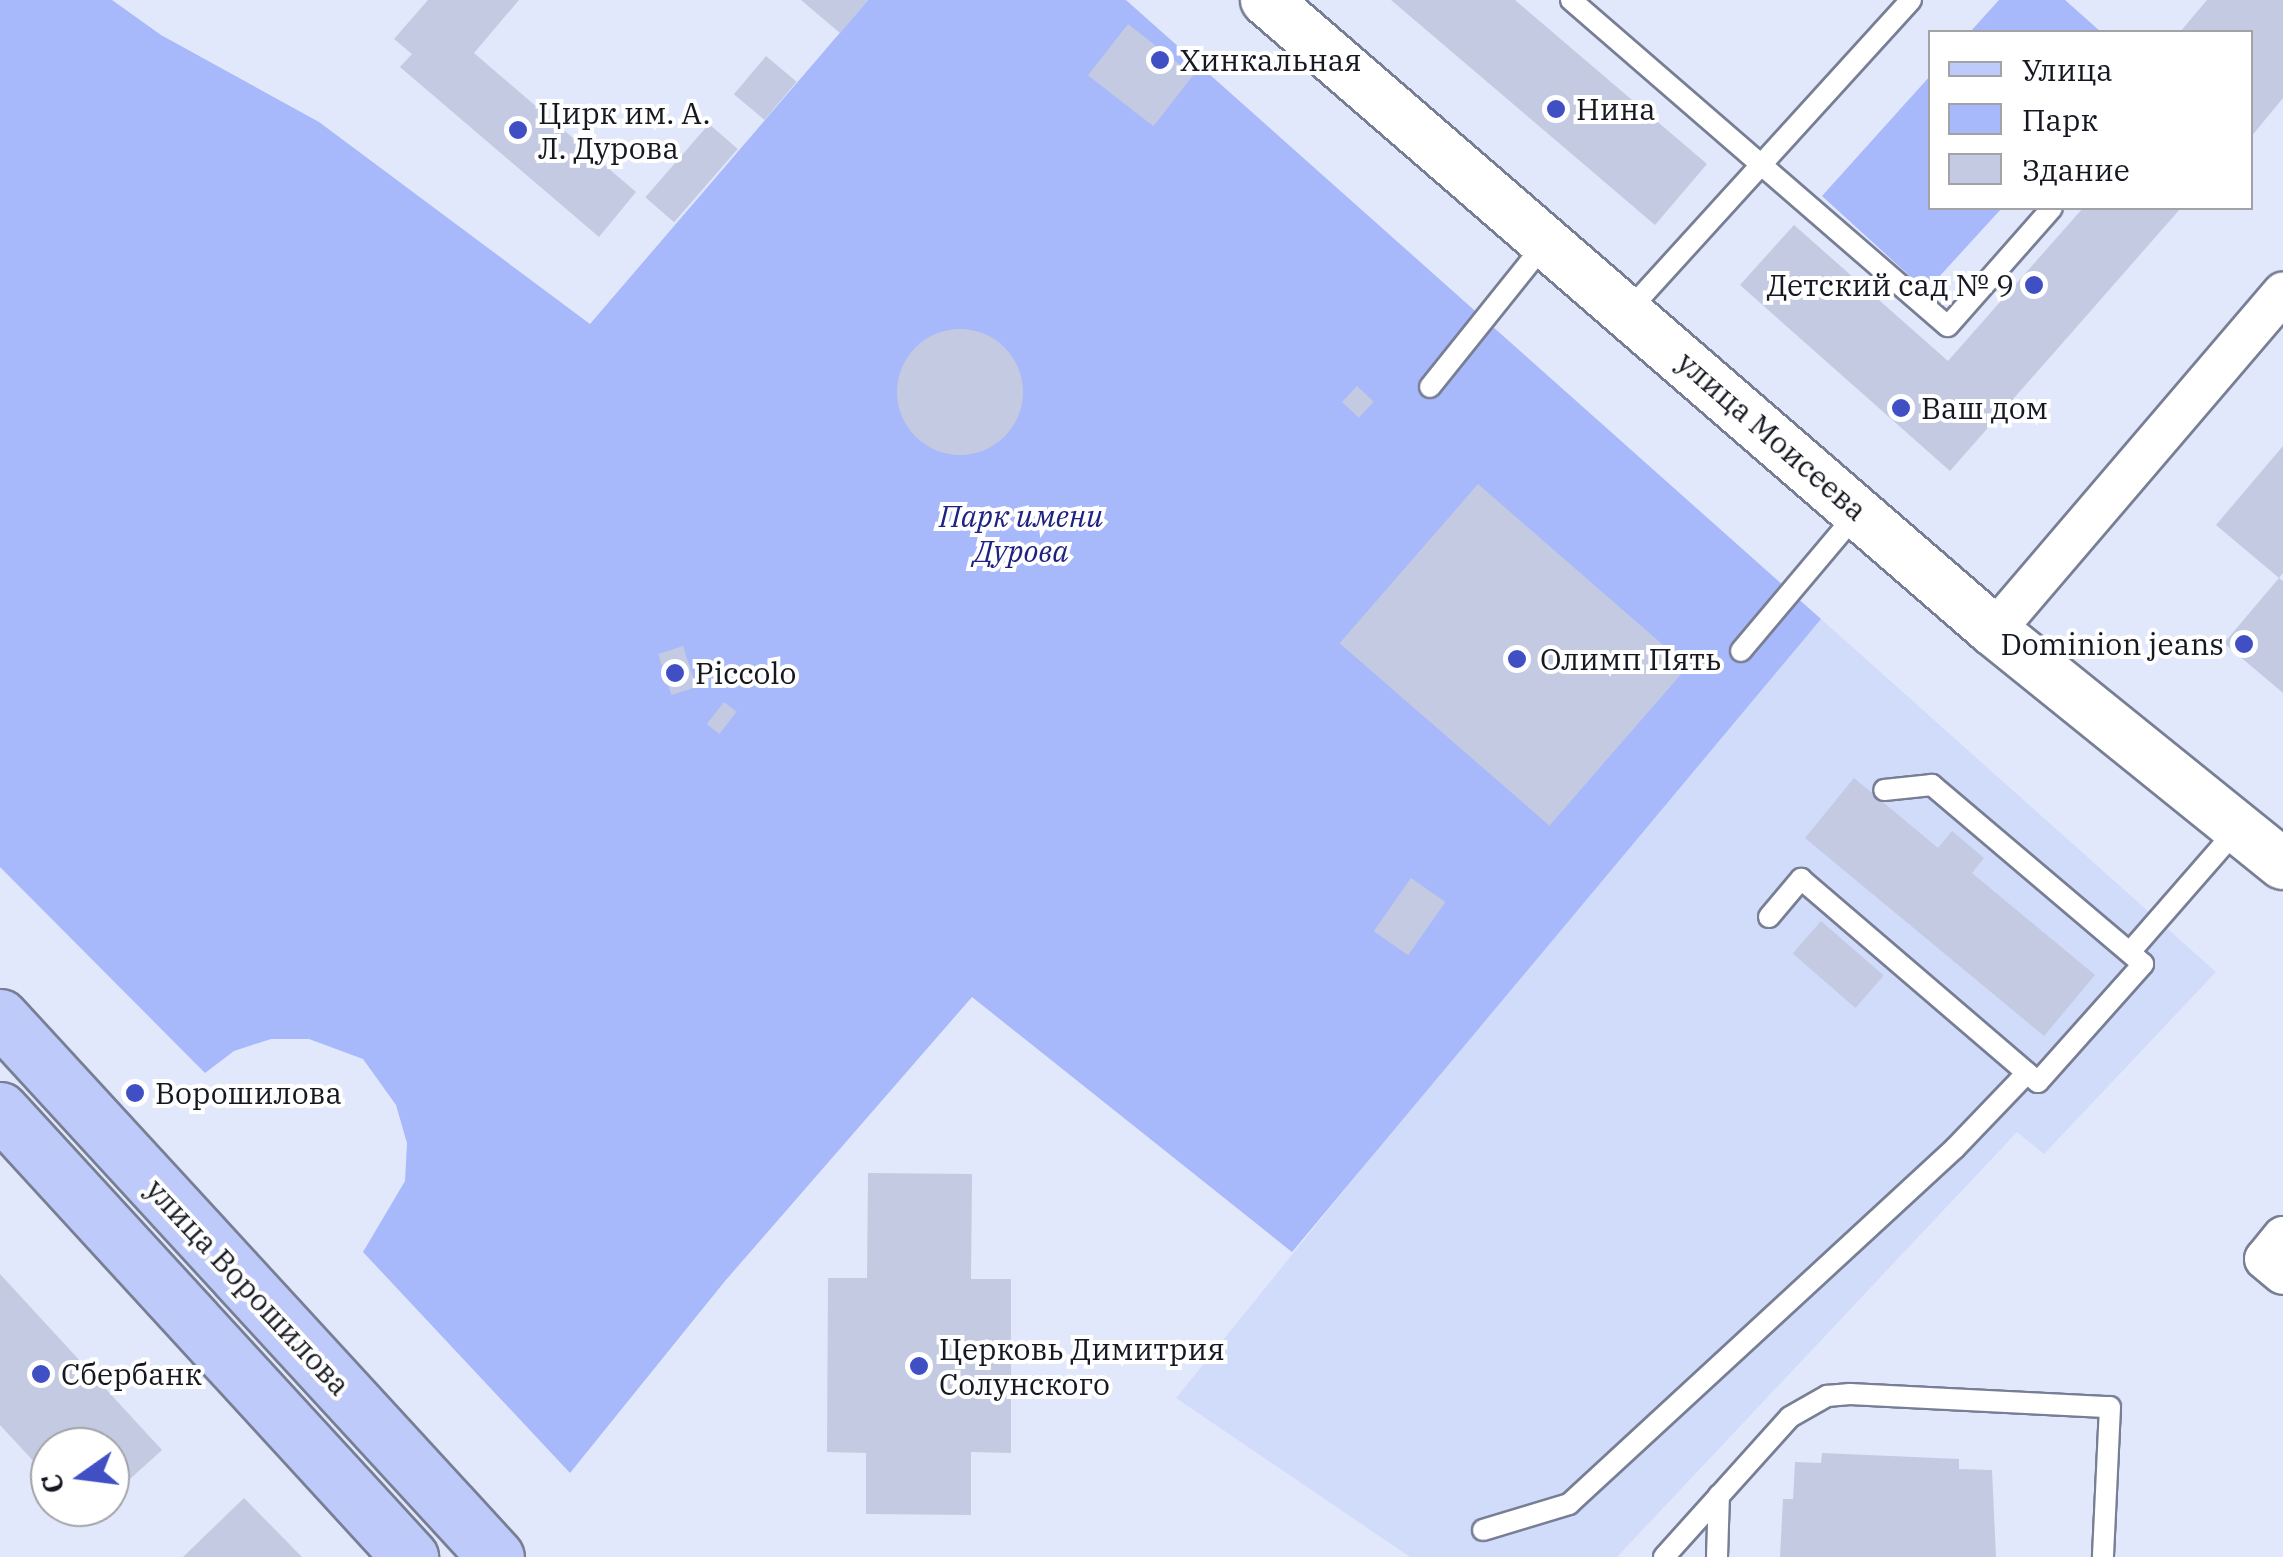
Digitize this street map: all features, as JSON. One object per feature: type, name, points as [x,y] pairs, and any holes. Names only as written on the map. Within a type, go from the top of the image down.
[{"type":"main road","name":"улица Ворошилова","points":[[0,1017],[496,1557]]},
{"type":"main road","name":"улица Ворошилова","points":[[0,1110],[410,1557]]},
{"type":"street","name":"улица Моисеева","points":[[1266,0],[1629,310],[1994,631],[2283,864]]},
{"type":"street","points":[[1994,631],[2283,293]]},
{"type":"street","points":[[2283,1237],[2264,1259],[2283,1274]]},
{"type":"lane","points":[[1571,0],[1948,326],[2050,210]]},
{"type":"lane","points":[[1629,310],[1911,0]]},
{"type":"lane","points":[[1430,387],[1547,240]]},
{"type":"lane","points":[[1741,652],[1858,512]]},
{"type":"lane","points":[[1769,917],[1801,880],[2038,1082],[2143,964],[1932,785],[1884,790]]},
{"type":"lane","points":[[2130,952],[2238,828]]},
{"type":"lane","points":[[1484,1530],[1569,1504],[1955,1148],[2026,1073]]},
{"type":"lane","points":[[1664,1557],[1790,1416],[1827,1396],[2110,1407],[2103,1557]]},
{"type":"lane","points":[[1717,1557],[1719,1495]]},
{"type":"shaded area","points":[[1821,619],[2216,972],[2044,1154],[2017,1132],[1617,1557],[1410,1557],[1176,1398],[1572,909]]},
{"type":"green space","name":"Парк имени Дурова","points":[[0,0],[112,0],[161,35],[319,122],[590,324],[868,0],[1126,0],[1821,619],[1292,1252],[972,997],[725,1281],[570,1473],[363,1252],[405,1181],[407,1143],[396,1105],[363,1059],[309,1039],[271,1039],[234,1051],[205,1073],[0,867]]},
{"type":"green space","points":[[1999,0],[2065,0],[2099,30],[1972,30]]},
{"type":"green space","points":[[1928,78],[1928,210],[2000,210],[1926,291],[1822,196]]},
{"type":"building","name":"Цирк им. А. Л. Дурова","points":[[428,0],[519,0],[474,53],[636,192],[599,237],[400,67],[412,54],[394,39]]},
{"type":"building","points":[[801,0],[868,0],[840,33]]},
{"type":"building","points":[[1391,0],[1515,0],[1707,164],[1655,225]]},
{"type":"building","points":[[2207,0],[2283,0],[2283,98],[2253,134],[2253,30],[2182,30]]},
{"type":"building","points":[[1128,24],[1193,75],[1153,126],[1088,75]]},
{"type":"building","points":[[766,56],[797,82],[765,120],[734,94]]},
{"type":"building","points":[[709,124],[738,149],[674,222],[645,197]]},
{"type":"building","points":[[2081,210],[2179,210],[1950,471],[1740,285],[1794,225],[1948,361]]},
{"type":"building","points":[[960,329],[984,334],[1004,348],[1018,368],[1023,392],[1018,416],[1004,436],[984,450],[960,455],[936,450],[916,436],[902,416],[897,392],[902,368],[916,348],[936,334]]},
{"type":"building","points":[[1357,386],[1374,402],[1359,418],[1342,402]]},
{"type":"building","points":[[2283,446],[2283,573],[2279,578],[2216,525]]},
{"type":"building","name":"Олимп Пять","points":[[1478,484],[1688,666],[1549,826],[1340,643]]},
{"type":"building","points":[[2279,578],[2283,581],[2283,693],[2224,643]]},
{"type":"building","points":[[683,646],[696,687],[672,695],[658,654]]},
{"type":"building","points":[[724,702],[737,712],[719,734],[707,724]]},
{"type":"building","points":[[1854,778],[1938,848],[1952,831],[1984,858],[1972,873],[2095,975],[2044,1036],[1805,838]]},
{"type":"building","points":[[1411,878],[1445,902],[1408,955],[1374,931]]},
{"type":"building","points":[[1821,921],[1884,975],[1855,1008],[1793,953]]},
{"type":"building","name":"Церковь Димитрия Солунского","points":[[868,1173],[972,1174],[971,1279],[1011,1279],[1011,1453],[971,1452],[971,1515],[866,1514],[866,1453],[827,1452],[828,1278],[867,1278]]},
{"type":"building","points":[[0,1274],[162,1450],[130,1479],[130,1427],[30,1427],[30,1457],[0,1425]]},
{"type":"building","points":[[1822,1453],[1959,1459],[1959,1469],[1992,1470],[1996,1557],[1780,1557],[1783,1499],[1793,1499],[1795,1462],[1821,1463]]},
{"type":"building","points":[[244,1498],[302,1557],[183,1557]]},
{"type":"place","name":"Хинкальная","points":[[1160,60]]},
{"type":"place","name":"Нина","points":[[1556,109]]},
{"type":"place","name":"Цирк им. А. Л. Дурова","points":[[518,130]]},
{"type":"place","name":"Детский сад № 9","points":[[2034,285]]},
{"type":"place","name":"Ваш дом","points":[[1901,408]]},
{"type":"place","name":"Dominion jeans","points":[[2244,644]]},
{"type":"place","name":"Олимп Пять","points":[[1517,659]]},
{"type":"place","name":"Piccolo","points":[[675,673]]},
{"type":"place","name":"Ворошилова","points":[[135,1093]]},
{"type":"place","name":"Церковь Димитрия Солунского","points":[[919,1366]]},
{"type":"place","name":"Сбербанк","points":[[41,1374]]}]
